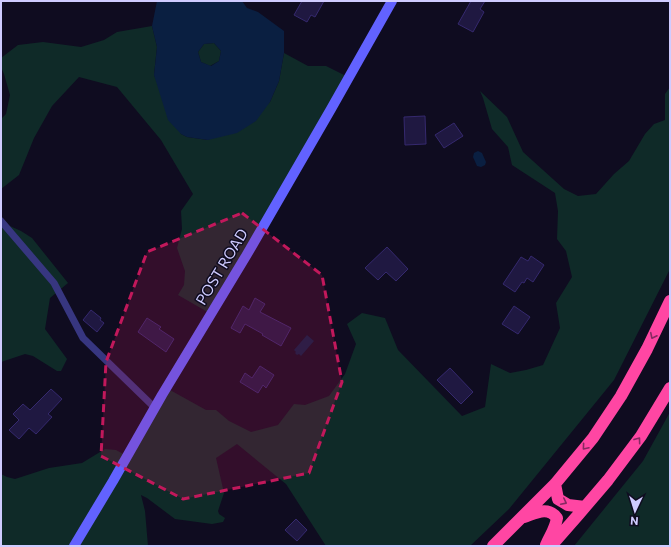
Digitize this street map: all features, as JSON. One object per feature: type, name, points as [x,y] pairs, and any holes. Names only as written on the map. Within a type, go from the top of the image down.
[{"type":"highway","points":[[493,546],[555,484],[593,438],[620,396],[647,349],[670,301]]},
{"type":"highway","points":[[551,546],[608,480],[641,436],[670,388]]},
{"type":"highway","points":[[555,484],[558,499],[568,505],[585,507]]},
{"type":"highway","points":[[522,517],[542,511],[549,512],[557,518],[556,526],[548,539],[546,546]]},
{"type":"street","name":"POST ROAD","points":[[74,546],[254,243],[392,1]]},
{"type":"lane","points":[[1,221],[54,283],[83,338],[155,408]]},
{"type":"highlighted area","points":[[242,213],[322,275],[342,382],[309,473],[183,499],[101,456],[106,362],[147,252]]},
{"type":"green space","points":[[152,26],[157,47],[154,75],[181,134],[187,137],[208,140],[270,102],[279,81],[284,53],[308,66],[326,66],[346,76],[211,314],[178,295],[184,285],[185,271],[177,248],[182,229],[181,211],[193,194],[161,140],[117,87],[79,77],[52,106],[34,138],[19,175],[1,189],[1,119],[6,114],[10,95],[1,67],[1,58],[18,45],[43,42],[81,47],[104,40],[117,32]]},
{"type":"green space","points":[[214,43],[221,51],[219,61],[210,66],[201,62],[198,52],[204,44]]},
{"type":"green space","points":[[670,87],[670,269],[614,380],[509,509],[470,546],[326,546],[286,484],[237,444],[216,458],[224,493],[218,511],[219,514],[225,518],[223,522],[212,524],[175,519],[141,495],[145,511],[148,546],[1,546],[1,474],[15,479],[49,468],[82,463],[105,449],[116,450],[127,456],[170,390],[206,410],[216,410],[229,421],[251,432],[278,425],[294,404],[305,405],[329,396],[345,374],[356,344],[347,324],[362,313],[385,318],[398,350],[462,416],[485,407],[491,364],[510,373],[543,365],[560,328],[556,303],[572,277],[566,251],[557,239],[558,211],[555,193],[512,165],[508,147],[492,129],[480,91],[507,117],[523,152],[564,189],[578,196],[596,194],[614,174],[629,161],[645,134],[654,124],[665,120],[665,94]]},
{"type":"green space","points":[[1,222],[32,238],[68,283],[50,298],[45,329],[67,359],[61,371],[57,371],[33,356],[25,354],[1,362]]},
{"type":"green space","points":[[670,412],[670,546],[574,546],[643,461]]},
{"type":"water","points":[[157,1],[242,1],[247,8],[258,12],[284,31],[284,53],[279,81],[270,102],[256,121],[237,133],[208,140],[187,137],[181,134],[168,120],[154,75],[157,47],[152,26]],"holes":[[[214,43],[221,51],[219,61],[211,66],[201,62],[198,52],[204,44]]]},
{"type":"water","points":[[478,151],[482,153],[486,162],[485,165],[481,167],[477,166],[473,157],[474,153]]},
{"type":"water","points":[[307,335],[314,341],[301,356],[299,354],[297,355],[294,350]]},
{"type":"building","points":[[302,1],[324,1],[315,17],[311,15],[307,22],[294,15]]},
{"type":"building","points":[[471,1],[485,1],[480,9],[484,12],[473,32],[458,24]]},
{"type":"building","points":[[425,116],[426,144],[405,145],[404,117]]},
{"type":"building","points":[[454,123],[463,136],[444,148],[435,135]]},
{"type":"building","points":[[387,247],[408,269],[396,281],[386,272],[378,280],[365,268]]},
{"type":"building","points":[[531,256],[544,265],[533,282],[527,278],[515,292],[503,284],[521,257],[528,261]]},
{"type":"building","points":[[255,298],[265,304],[260,312],[291,328],[281,346],[245,324],[240,333],[231,328],[243,306],[249,310]]},
{"type":"building","points":[[514,306],[530,317],[518,334],[502,324]]},
{"type":"building","points":[[91,310],[101,318],[100,320],[104,323],[97,332],[83,320]]},
{"type":"building","points":[[147,318],[161,327],[159,329],[174,339],[166,352],[138,332]]},
{"type":"building","points":[[260,366],[274,375],[266,388],[263,385],[258,393],[240,382],[245,373],[252,378]]},
{"type":"building","points":[[450,368],[473,392],[461,404],[437,380]]},
{"type":"building","points":[[51,389],[62,399],[48,414],[52,417],[36,434],[29,428],[19,439],[9,430],[19,420],[13,414],[23,404],[30,410]]},
{"type":"building","points":[[296,519],[307,530],[297,541],[285,530]]}]
